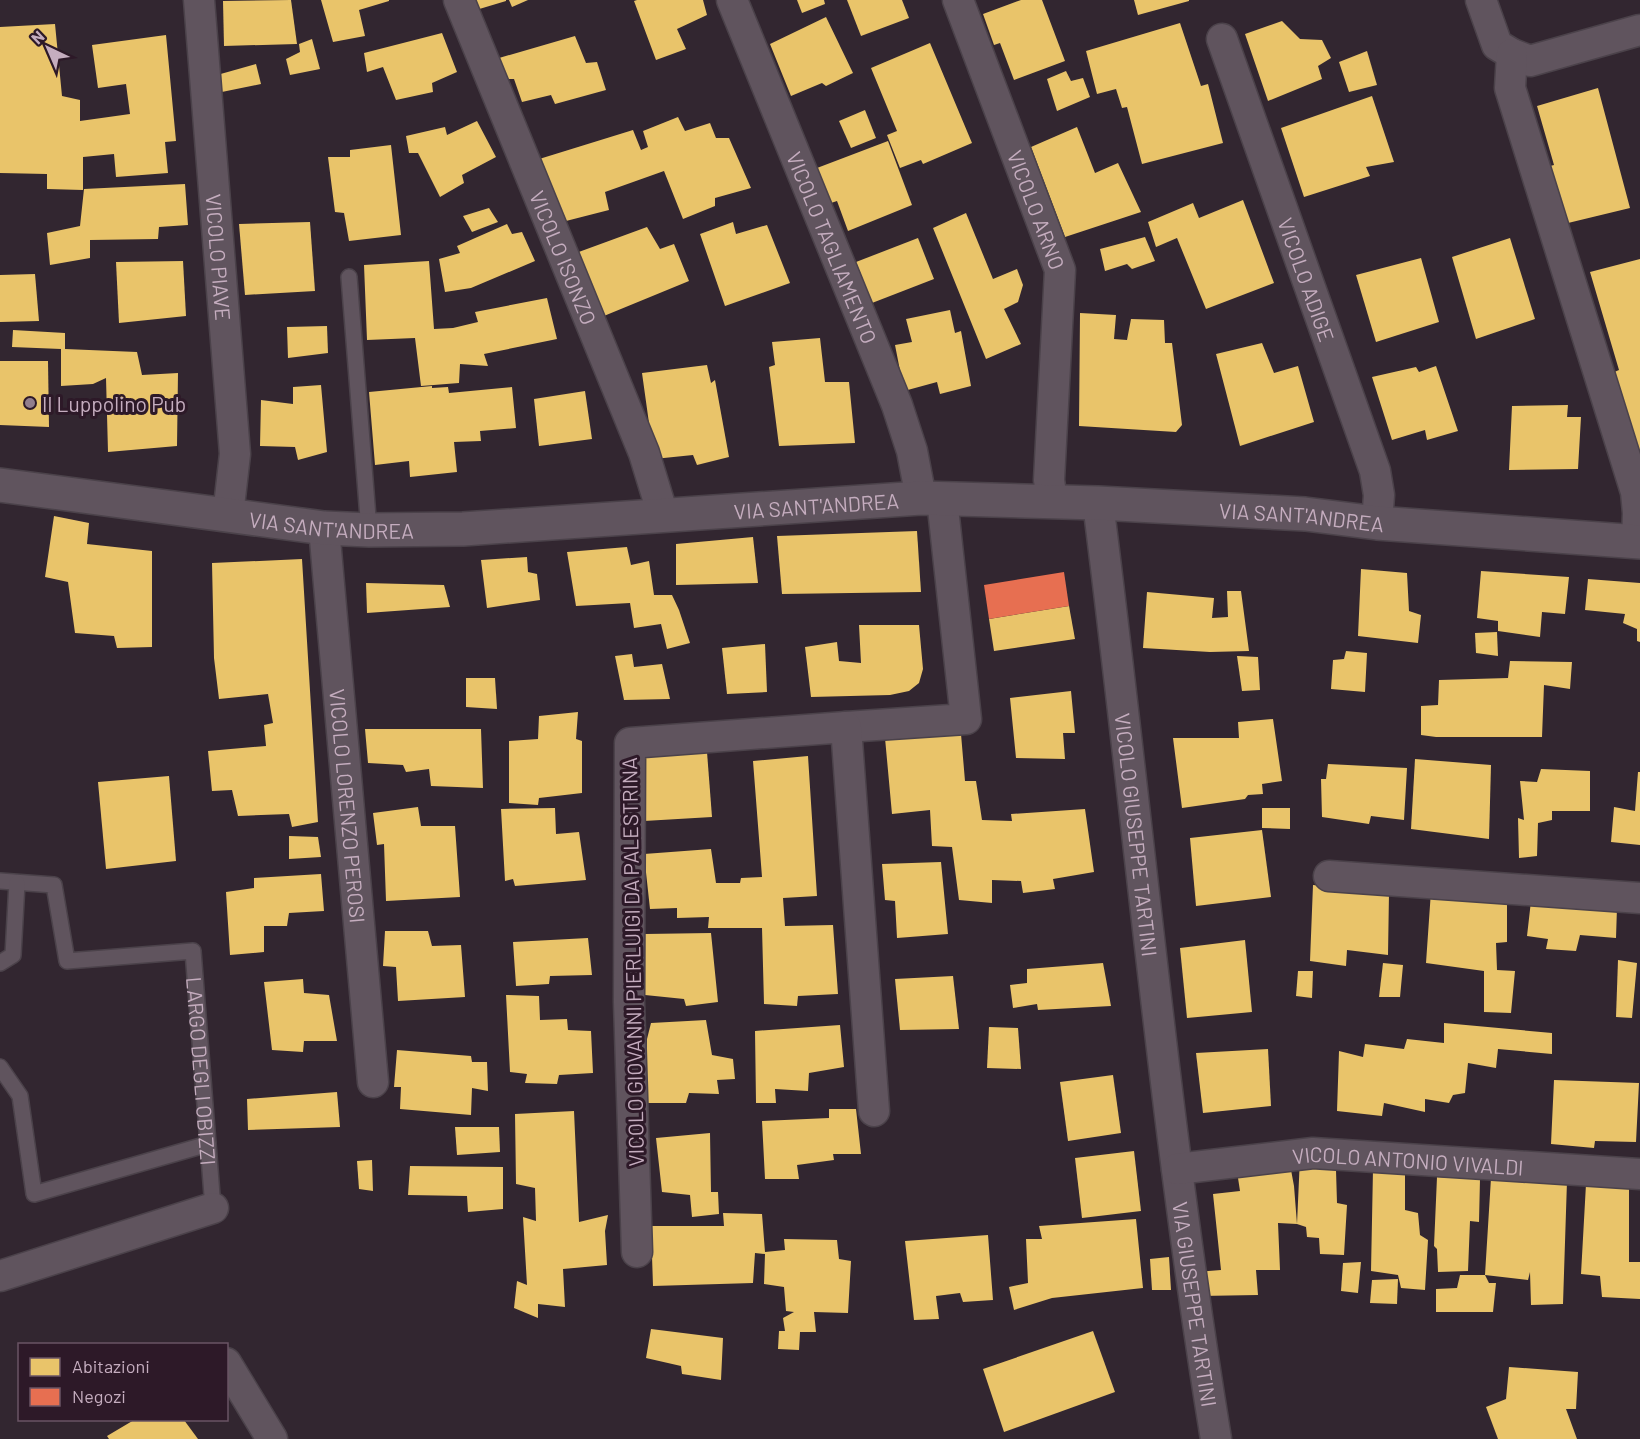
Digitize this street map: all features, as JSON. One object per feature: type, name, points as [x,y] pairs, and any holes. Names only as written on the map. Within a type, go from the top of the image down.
[{"type":"street","name":"VICOLO PIAVE","points":[[199,0],[234,454],[228,515]]},
{"type":"street","name":"VICOLO ISONZO","points":[[459,0],[644,453],[663,515]]},
{"type":"street","name":"VICOLO TAGLIAMENTO","points":[[732,0],[897,405],[912,451],[932,499]]},
{"type":"street","name":"VICOLO ARNO","points":[[958,0],[1060,270],[1049,480],[1052,501]]},
{"type":"street","points":[[1481,0],[1497,45],[1530,61],[1640,30]]},
{"type":"street","name":"VICOLO ADIGE","points":[[1222,39],[1374,471],[1379,495],[1377,523]]},
{"type":"street","name":"VIA SANT'ANDREA","points":[[0,484],[324,528],[369,530],[463,529],[932,499],[1052,501],[1305,514],[1377,523],[1638,542],[1636,492],[1510,88],[1512,54]]},
{"type":"street","name":"VICOLO GIOVANNI PIERLUIGI DA PALESTRINA","points":[[637,1252],[629,1002],[630,743],[966,719],[932,499]]},
{"type":"street","name":"VICOLO GIUSEPPE TARTINI","points":[[1098,503],[1178,1169]]},
{"type":"street","name":"VICOLO LORENZO PEROSI","points":[[324,528],[374,1082]]},
{"type":"street","points":[[846,727],[874,1111]]},
{"type":"street","points":[[1329,876],[1640,898]]},
{"type":"street","name":"VICOLO ANTONIO VIVALDI","points":[[1178,1169],[1313,1153],[1640,1174]]},
{"type":"street","name":"VIA GIUSEPPE TARTINI","points":[[1178,1169],[1198,1326],[1216,1439]]},
{"type":"street","name":"LARGO DEGLI OBIZZI","points":[[0,1276],[213,1208]]},
{"type":"street","points":[[228,1366],[272,1439]]},
{"type":"lane","points":[[349,277],[369,530]]},
{"type":"lane","points":[[0,881],[17,883],[13,955],[0,963]]},
{"type":"lane","name":"LARGO DEGLI OBIZZI","points":[[17,883],[54,885],[67,961],[193,951],[213,1208]]},
{"type":"lane","points":[[0,1067],[20,1096],[34,1194],[208,1144]]},
{"type":"building: Abitazioni","points":[[291,0],[297,44],[224,46],[223,1]]},
{"type":"building: Abitazioni","points":[[321,0],[389,1],[359,10],[365,36],[333,42]]},
{"type":"building: Abitazioni","points":[[473,0],[506,0],[506,1],[476,10]]},
{"type":"building: Abitazioni","points":[[509,0],[528,0],[512,7]]},
{"type":"building: Abitazioni","points":[[703,0],[707,15],[677,29],[686,49],[656,60],[634,1]]},
{"type":"building: Abitazioni","points":[[797,0],[824,0],[825,4],[802,13]]},
{"type":"building: Abitazioni","points":[[847,0],[902,0],[909,18],[861,36]]},
{"type":"building: Abitazioni","points":[[1021,0],[1042,0],[1065,61],[1014,80],[1000,43],[994,45],[983,14]]},
{"type":"building: Abitazioni","points":[[1134,0],[1189,0],[1189,1],[1138,15]]},
{"type":"building: Abitazioni","points":[[826,17],[853,73],[826,86],[822,83],[791,96],[770,44]]},
{"type":"building: Abitazioni","points":[[1282,21],[1300,39],[1322,40],[1331,58],[1318,66],[1322,79],[1268,101],[1245,34]]},
{"type":"building: Abitazioni","points":[[1180,23],[1201,86],[1208,84],[1223,143],[1142,164],[1127,107],[1122,108],[1116,89],[1097,94],[1086,51]]},
{"type":"building: Abitazioni","points":[[55,24],[62,96],[80,100],[80,121],[130,114],[126,84],[98,88],[92,45],[166,35],[176,141],[165,142],[168,173],[116,177],[114,154],[83,157],[83,190],[47,189],[47,174],[0,173],[0,27]]},
{"type":"building: Abitazioni","points":[[442,33],[457,72],[432,83],[433,92],[396,100],[383,67],[367,72],[364,53]]},
{"type":"building: Abitazioni","points":[[575,36],[586,63],[597,62],[606,90],[555,104],[551,95],[522,102],[514,79],[502,79],[499,58]]},
{"type":"building: Abitazioni","points":[[312,39],[320,69],[290,75],[286,59],[300,52],[299,44]]},
{"type":"building: Abitazioni","points":[[930,43],[972,143],[923,164],[921,160],[900,168],[887,135],[897,131],[871,68]]},
{"type":"building: Abitazioni","points":[[1367,51],[1377,85],[1349,92],[1339,62]]},
{"type":"building: Abitazioni","points":[[256,64],[261,84],[212,94],[210,77]]},
{"type":"building: Abitazioni","points":[[1066,71],[1071,81],[1083,78],[1090,97],[1057,111],[1047,79]]},
{"type":"building: Abitazioni","points":[[1598,88],[1630,208],[1568,223],[1550,166],[1554,165],[1537,106]]},
{"type":"building: Abitazioni","points":[[1372,96],[1394,162],[1366,167],[1370,176],[1304,197],[1281,128]]},
{"type":"building: Abitazioni","points":[[865,110],[876,138],[851,148],[839,121]]},
{"type":"building: Abitazioni","points":[[678,117],[685,131],[710,123],[716,138],[729,138],[751,188],[715,198],[715,206],[683,219],[664,171],[605,192],[609,210],[566,221],[536,160],[633,130],[641,150],[648,147],[643,131]]},
{"type":"building: Abitazioni","points":[[477,121],[496,157],[462,175],[464,183],[440,197],[418,153],[409,153],[406,136],[445,127],[447,135]]},
{"type":"building: Abitazioni","points":[[1077,127],[1095,173],[1118,163],[1141,212],[1065,237],[1031,147]]},
{"type":"building: Abitazioni","points":[[888,141],[912,205],[848,231],[837,201],[831,203],[817,168]]},
{"type":"building: Abitazioni","points":[[391,145],[401,235],[349,241],[344,213],[335,212],[328,157],[350,157],[350,150]]},
{"type":"building: Abitazioni","points":[[185,184],[188,225],[159,227],[158,239],[90,240],[90,258],[50,265],[47,233],[80,226],[84,189]]},
{"type":"building: Abitazioni","points":[[1243,200],[1274,283],[1206,309],[1177,238],[1156,247],[1148,222],[1193,203],[1199,218]]},
{"type":"building: Abitazioni","points":[[489,208],[498,222],[472,232],[463,216]]},
{"type":"building: Abitazioni","points":[[966,213],[993,279],[1017,269],[1023,285],[1018,302],[1004,309],[1021,344],[986,359],[933,228]]},
{"type":"building: Abitazioni","points":[[310,222],[315,291],[245,295],[239,224]]},
{"type":"building: Abitazioni","points":[[733,222],[736,234],[767,225],[790,283],[725,306],[700,234]]},
{"type":"building: Abitazioni","points":[[507,224],[512,234],[522,232],[535,261],[471,288],[445,292],[439,259],[460,253],[457,246]]},
{"type":"building: Abitazioni","points":[[647,227],[660,249],[674,244],[689,281],[599,318],[576,253]]},
{"type":"building: Abitazioni","points":[[1145,237],[1155,261],[1132,269],[1127,264],[1105,271],[1100,249]]},
{"type":"building: Abitazioni","points":[[918,238],[934,279],[872,303],[856,262]]},
{"type":"building: Abitazioni","points":[[1510,238],[1535,319],[1476,339],[1452,257]]},
{"type":"building: Abitazioni","points":[[1421,258],[1439,322],[1376,342],[1356,275]]},
{"type":"building: Abitazioni","points":[[1640,259],[1640,469],[1612,373],[1619,370],[1590,272]]},
{"type":"building: Abitazioni","points":[[183,261],[186,316],[119,323],[116,262]]},
{"type":"building: Abitazioni","points":[[429,261],[434,329],[453,328],[478,322],[475,312],[547,298],[557,339],[484,354],[488,366],[460,364],[459,383],[421,386],[415,338],[367,340],[364,265]]},
{"type":"building: Abitazioni","points":[[35,274],[39,321],[0,322],[0,275]]},
{"type":"building: Abitazioni","points":[[950,310],[955,333],[961,331],[971,386],[940,394],[937,382],[904,391],[895,345],[912,342],[906,319]]},
{"type":"building: Abitazioni","points":[[1080,313],[1116,315],[1114,339],[1127,340],[1131,319],[1164,320],[1165,343],[1172,343],[1182,425],[1176,432],[1079,426]]},
{"type":"building: Abitazioni","points":[[327,326],[328,353],[288,358],[287,327]]},
{"type":"building: Abitazioni","points":[[13,330],[65,333],[65,349],[137,352],[142,375],[178,373],[177,446],[108,452],[106,378],[93,384],[61,386],[61,349],[12,347]]},
{"type":"building: Abitazioni","points":[[820,338],[825,382],[849,382],[855,443],[779,446],[769,367],[775,365],[772,342]]},
{"type":"building: Abitazioni","points":[[1262,343],[1274,373],[1298,366],[1314,422],[1240,446],[1216,354]]},
{"type":"building: Abitazioni","points":[[0,361],[48,361],[49,427],[0,425]]},
{"type":"building: Abitazioni","points":[[707,365],[711,383],[715,380],[729,457],[697,465],[693,455],[654,459],[642,373]]},
{"type":"building: Abitazioni","points":[[1436,366],[1458,431],[1427,440],[1425,430],[1392,440],[1372,377],[1416,367],[1419,372]]},
{"type":"building: Abitazioni","points":[[321,385],[327,452],[298,460],[295,447],[260,446],[261,400],[293,404],[293,387]]},
{"type":"building: Abitazioni","points":[[432,386],[432,388],[448,387],[449,393],[512,387],[516,428],[480,431],[481,441],[454,442],[457,472],[410,477],[409,461],[375,465],[369,392]]},
{"type":"building: Abitazioni","points":[[585,391],[592,439],[539,446],[534,399]]},
{"type":"building: Abitazioni","points":[[1568,405],[1567,417],[1581,417],[1578,469],[1509,470],[1512,406]]},
{"type":"building: Abitazioni","points":[[54,516],[89,523],[87,544],[152,551],[152,647],[117,648],[114,636],[75,633],[68,582],[45,577]]},
{"type":"building: Abitazioni","points":[[917,531],[921,592],[782,594],[777,536]]},
{"type":"building: Abitazioni","points":[[753,537],[758,583],[676,585],[676,544]]},
{"type":"building: Abitazioni","points":[[627,547],[631,565],[649,561],[654,595],[672,595],[690,643],[667,649],[661,624],[634,628],[630,603],[576,606],[567,552]]},
{"type":"building: Abitazioni","points":[[527,557],[528,572],[537,574],[540,600],[487,608],[481,560]]},
{"type":"building: Abitazioni","points":[[302,559],[318,822],[292,827],[289,814],[238,816],[232,790],[212,791],[208,751],[266,746],[264,725],[273,723],[268,694],[219,699],[214,658],[212,563]]},
{"type":"building: Abitazioni","points":[[1361,569],[1407,573],[1409,611],[1421,615],[1418,643],[1358,636]]},
{"type":"building: Abitazioni","points":[[1481,571],[1569,577],[1565,614],[1542,612],[1540,637],[1498,631],[1498,621],[1477,618]]},
{"type":"building: Abitazioni","points":[[1588,579],[1640,583],[1640,642],[1637,641],[1637,629],[1623,623],[1625,614],[1585,610]]},
{"type":"building: Abitazioni","points":[[366,583],[444,585],[450,607],[367,613]]},
{"type":"building: Abitazioni","points":[[1227,591],[1241,591],[1249,651],[1210,652],[1143,648],[1147,592],[1214,598],[1212,618],[1228,617]]},
{"type":"building: Abitazioni","points":[[1069,606],[1075,639],[994,651],[989,619]]},
{"type":"building: Abitazioni","points":[[859,625],[919,625],[923,669],[919,683],[909,691],[890,695],[811,697],[805,647],[837,642],[839,661],[861,663]]},
{"type":"building: Abitazioni","points":[[1497,632],[1498,656],[1476,653],[1475,633]]},
{"type":"building: Abitazioni","points":[[765,644],[767,692],[727,694],[722,648]]},
{"type":"building: Abitazioni","points":[[1346,651],[1367,653],[1365,692],[1331,689],[1333,660],[1344,659]]},
{"type":"building: Abitazioni","points":[[632,654],[634,667],[662,664],[670,699],[624,700],[615,656]]},
{"type":"building: Abitazioni","points":[[1237,656],[1258,657],[1260,690],[1242,691]]},
{"type":"building: Abitazioni","points":[[1510,661],[1572,662],[1570,689],[1544,685],[1542,737],[1421,735],[1421,706],[1438,705],[1439,680],[1508,678]]},
{"type":"building: Abitazioni","points":[[466,678],[495,678],[497,709],[466,707]]},
{"type":"building: Abitazioni","points":[[1071,691],[1075,733],[1063,733],[1065,759],[1016,758],[1010,698]]},
{"type":"building: Abitazioni","points":[[578,712],[576,739],[582,741],[582,793],[539,798],[538,805],[509,803],[509,741],[538,739],[539,716]]},
{"type":"building: Abitazioni","points":[[1273,719],[1282,781],[1262,784],[1263,794],[1248,795],[1245,799],[1182,808],[1173,738],[1239,738],[1238,722]]},
{"type":"building: Abitazioni","points":[[365,729],[481,729],[483,788],[431,786],[429,769],[406,772],[403,765],[368,763]]},
{"type":"building: Abitazioni","points":[[961,734],[965,781],[976,781],[982,820],[1012,821],[1011,814],[1085,809],[1094,872],[1053,879],[1055,889],[1023,893],[1021,881],[992,880],[992,903],[959,900],[952,847],[932,846],[930,810],[892,814],[885,738]]},
{"type":"building: Abitazioni","points":[[707,752],[712,817],[644,821],[641,754]]},
{"type":"building: Abitazioni","points":[[808,756],[817,896],[783,898],[785,926],[833,925],[838,994],[798,996],[797,1006],[764,1004],[762,928],[708,928],[709,917],[677,918],[677,908],[650,909],[644,854],[711,849],[716,883],[740,883],[741,878],[762,877],[753,761]]},
{"type":"building: Abitazioni","points":[[1415,759],[1491,765],[1489,839],[1411,829]]},
{"type":"building: Abitazioni","points":[[1328,764],[1407,768],[1404,820],[1371,816],[1369,824],[1322,817],[1321,779],[1326,779]]},
{"type":"building: Abitazioni","points":[[1541,769],[1590,771],[1590,811],[1552,811],[1552,820],[1538,823],[1537,856],[1519,858],[1518,818],[1524,820],[1520,781],[1537,782]]},
{"type":"building: Abitazioni","points":[[1638,772],[1640,772],[1640,845],[1611,842],[1614,807],[1635,811]]},
{"type":"building: Abitazioni","points":[[169,776],[176,861],[106,869],[98,782]]},
{"type":"building: Abitazioni","points":[[418,807],[421,826],[455,826],[460,897],[386,901],[384,844],[377,845],[373,813]]},
{"type":"building: Abitazioni","points":[[555,808],[556,834],[579,832],[586,880],[515,886],[513,879],[505,881],[501,809]]},
{"type":"building: Abitazioni","points":[[1262,808],[1290,808],[1290,829],[1262,828]]},
{"type":"building: Abitazioni","points":[[1262,830],[1271,897],[1196,906],[1190,838]]},
{"type":"building: Abitazioni","points":[[289,836],[318,837],[321,857],[289,859]]},
{"type":"building: Abitazioni","points":[[941,862],[948,934],[897,938],[895,901],[885,900],[882,864]]},
{"type":"building: Abitazioni","points":[[321,874],[324,911],[289,913],[287,926],[264,926],[264,952],[230,955],[226,892],[254,888],[254,878]]},
{"type":"building: Abitazioni","points":[[1313,885],[1389,893],[1388,955],[1347,950],[1346,966],[1310,961]]},
{"type":"building: Abitazioni","points":[[1431,891],[1507,898],[1507,942],[1496,943],[1497,970],[1515,971],[1511,1013],[1484,1012],[1484,971],[1426,963]]},
{"type":"building: Abitazioni","points":[[1531,901],[1617,907],[1616,938],[1580,935],[1576,951],[1546,949],[1548,939],[1527,936]]},
{"type":"building: Abitazioni","points":[[385,931],[428,931],[432,946],[461,945],[465,997],[398,1001],[396,967],[383,966]]},
{"type":"building: Abitazioni","points":[[711,933],[718,1002],[686,1006],[684,999],[645,995],[645,934]]},
{"type":"building: Abitazioni","points":[[588,938],[592,975],[550,976],[549,984],[516,986],[513,942]]},
{"type":"building: Abitazioni","points":[[1245,940],[1252,1012],[1187,1018],[1180,948]]},
{"type":"building: Abitazioni","points":[[1618,960],[1637,963],[1632,1018],[1616,1017]]},
{"type":"building: Abitazioni","points":[[1103,963],[1111,1006],[1038,1010],[1037,1004],[1013,1008],[1010,985],[1027,983],[1027,969]]},
{"type":"building: Abitazioni","points":[[1383,963],[1403,965],[1400,997],[1379,997]]},
{"type":"building: Abitazioni","points":[[1298,971],[1313,971],[1312,998],[1296,996]]},
{"type":"building: Abitazioni","points":[[953,976],[959,1029],[900,1030],[895,979]]},
{"type":"building: Abitazioni","points":[[303,979],[304,993],[329,995],[337,1041],[304,1041],[303,1052],[272,1050],[264,982]]},
{"type":"building: Abitazioni","points":[[506,995],[539,996],[540,1020],[567,1019],[568,1030],[591,1031],[593,1073],[559,1075],[557,1084],[525,1083],[527,1074],[510,1072]]},
{"type":"building: Abitazioni","points":[[706,1020],[712,1055],[733,1059],[735,1079],[717,1080],[719,1094],[689,1093],[686,1103],[647,1103],[647,1039],[651,1023]]},
{"type":"building: Abitazioni","points":[[1444,1023],[1552,1033],[1552,1054],[1498,1049],[1496,1068],[1468,1063],[1465,1093],[1453,1095],[1449,1103],[1425,1099],[1425,1112],[1384,1103],[1382,1116],[1337,1111],[1339,1051],[1363,1057],[1365,1044],[1404,1049],[1407,1039],[1444,1043]]},
{"type":"building: Abitazioni","points":[[840,1025],[844,1067],[809,1073],[808,1091],[775,1089],[776,1103],[756,1103],[755,1031]]},
{"type":"building: Abitazioni","points":[[989,1027],[1018,1028],[1021,1069],[987,1068]]},
{"type":"building: Abitazioni","points":[[1268,1049],[1271,1106],[1203,1113],[1196,1053]]},
{"type":"building: Abitazioni","points":[[397,1050],[471,1056],[472,1062],[487,1062],[488,1091],[472,1088],[471,1115],[400,1109],[401,1087],[394,1087]]},
{"type":"building: Abitazioni","points":[[1113,1075],[1121,1133],[1068,1141],[1060,1082]]},
{"type":"building: Abitazioni","points":[[1554,1080],[1639,1083],[1636,1142],[1595,1141],[1594,1148],[1551,1144]]},
{"type":"building: Abitazioni","points":[[337,1092],[340,1127],[248,1130],[247,1099]]},
{"type":"building: Abitazioni","points":[[829,1109],[856,1109],[861,1154],[833,1154],[834,1160],[797,1165],[799,1179],[765,1179],[762,1121],[829,1118]]},
{"type":"building: Abitazioni","points":[[574,1111],[579,1222],[608,1215],[605,1231],[607,1265],[563,1269],[565,1307],[538,1304],[538,1318],[514,1308],[517,1281],[527,1285],[523,1217],[536,1221],[535,1188],[516,1184],[515,1114]]},
{"type":"building: Abitazioni","points":[[455,1127],[499,1127],[500,1152],[457,1155]]},
{"type":"building: Abitazioni","points":[[710,1133],[711,1192],[718,1192],[719,1214],[692,1217],[690,1195],[662,1192],[656,1138]]},
{"type":"building: Abitazioni","points":[[1134,1151],[1141,1211],[1082,1218],[1075,1158]]},
{"type":"building: Abitazioni","points":[[1300,1157],[1332,1160],[1332,1170],[1336,1170],[1337,1203],[1347,1205],[1344,1255],[1320,1254],[1319,1238],[1307,1237],[1306,1227],[1297,1224]]},
{"type":"building: Abitazioni","points":[[1289,1159],[1297,1224],[1278,1223],[1280,1270],[1256,1270],[1258,1295],[1200,1296],[1196,1272],[1221,1270],[1213,1194],[1240,1191],[1236,1165]]},
{"type":"building: Abitazioni","points":[[372,1160],[373,1191],[359,1189],[357,1161]]},
{"type":"building: Abitazioni","points":[[410,1166],[503,1167],[503,1209],[468,1212],[467,1196],[408,1195]]},
{"type":"building: Abitazioni","points":[[1373,1169],[1405,1173],[1405,1210],[1418,1213],[1420,1235],[1428,1240],[1425,1290],[1401,1288],[1398,1275],[1371,1271]]},
{"type":"building: Abitazioni","points":[[1437,1177],[1480,1179],[1479,1222],[1470,1221],[1468,1271],[1438,1272],[1437,1249],[1434,1246]]},
{"type":"building: Abitazioni","points":[[1491,1178],[1567,1181],[1563,1304],[1531,1305],[1530,1272],[1528,1280],[1485,1275]]},
{"type":"building: Abitazioni","points":[[1586,1184],[1629,1187],[1629,1262],[1640,1262],[1640,1299],[1602,1297],[1600,1276],[1581,1274]]},
{"type":"building: Abitazioni","points":[[723,1213],[762,1214],[765,1252],[785,1250],[784,1239],[837,1240],[839,1259],[851,1261],[848,1313],[814,1312],[816,1332],[800,1332],[799,1350],[778,1349],[779,1331],[785,1331],[783,1318],[794,1312],[786,1311],[784,1287],[764,1284],[765,1254],[755,1253],[753,1283],[653,1286],[651,1226],[724,1226]]},
{"type":"building: Abitazioni","points":[[1136,1219],[1143,1288],[1052,1298],[1014,1310],[1009,1287],[1028,1283],[1026,1239],[1042,1239],[1039,1226]]},
{"type":"building: Abitazioni","points":[[988,1235],[993,1300],[963,1302],[960,1293],[936,1296],[939,1319],[914,1320],[905,1241]]},
{"type":"building: Abitazioni","points":[[1169,1257],[1171,1290],[1152,1290],[1150,1259]]},
{"type":"building: Abitazioni","points":[[1361,1262],[1358,1293],[1341,1291],[1343,1263]]},
{"type":"building: Abitazioni","points":[[1460,1275],[1485,1275],[1489,1283],[1496,1283],[1493,1312],[1436,1312],[1436,1289],[1457,1288]]},
{"type":"building: Abitazioni","points":[[1398,1279],[1397,1304],[1370,1303],[1372,1280]]},
{"type":"building: Abitazioni","points":[[651,1329],[723,1338],[721,1380],[682,1374],[681,1366],[646,1358]]},
{"type":"building: Abitazioni","points":[[1093,1331],[1115,1392],[1004,1432],[983,1369]]},
{"type":"building: Abitazioni","points":[[1509,1367],[1578,1372],[1576,1409],[1566,1409],[1577,1439],[1498,1439],[1486,1407],[1506,1399]]},
{"type":"building: Abitazioni","points":[[132,1421],[185,1421],[198,1439],[109,1439],[107,1436]]},
{"type":"building: Negozi","points":[[1064,572],[1069,606],[989,619],[984,585]]},
{"type":"place","name":"Il Luppolino Pub","points":[[30,403]]}]
